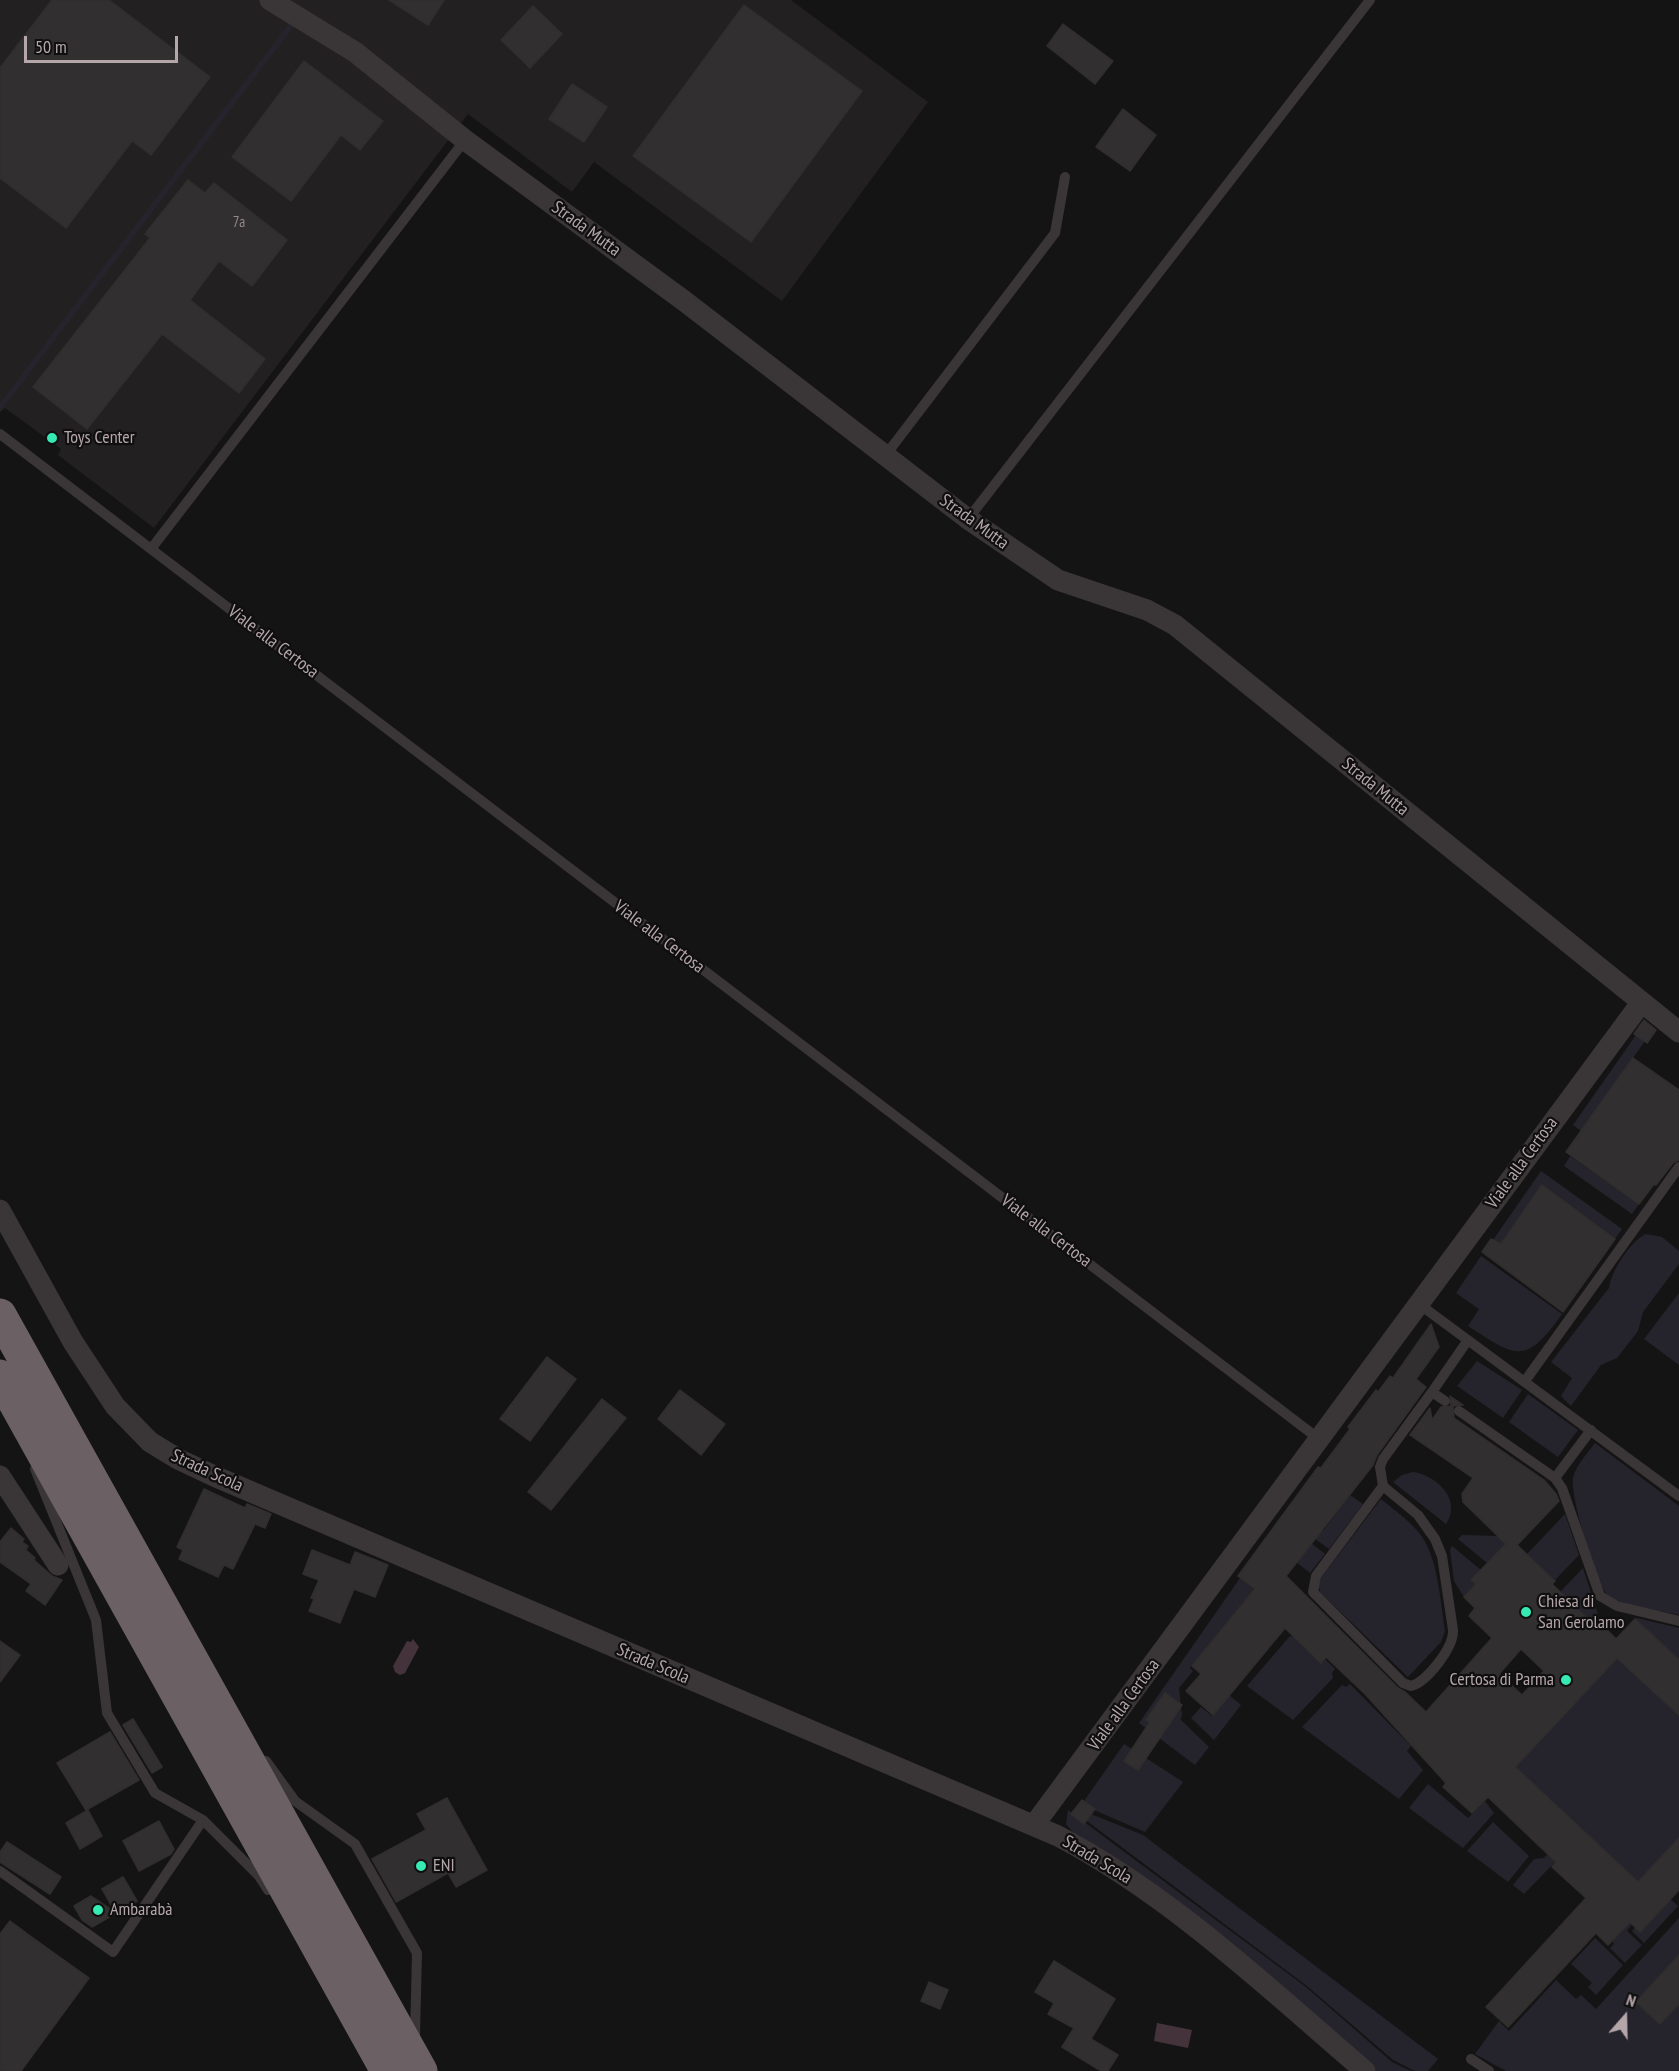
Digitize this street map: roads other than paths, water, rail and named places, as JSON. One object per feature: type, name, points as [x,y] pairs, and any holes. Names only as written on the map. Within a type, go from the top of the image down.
[{"type":"highway","points":[[0,1314],[421,2071]]},
{"type":"highway","points":[[0,1376],[387,2071]]},
{"type":"street","name":"Strada Mutta","points":[[270,0],[355,52],[465,140],[683,300],[968,519],[1058,580],[1147,610],[1175,625],[1679,1032]]},
{"type":"street","name":"Viale alla Certosa","points":[[1034,1825],[1641,1003]]},
{"type":"street","name":"Strada Scola","points":[[0,1210],[107,1397],[132,1426],[163,1450],[214,1476],[1034,1825],[1097,1857],[1161,1902],[1279,1995],[1365,2071]]},
{"type":"street","points":[[0,1476],[58,1565]]},
{"type":"lane","points":[[968,519],[1370,0]]},
{"type":"lane","points":[[151,549],[465,140]]},
{"type":"lane","points":[[885,456],[1055,233],[1065,177]]},
{"type":"lane","name":"Viale alla Certosa","points":[[0,434],[1319,1439]]},
{"type":"lane","points":[[1525,1381],[1679,1167]]},
{"type":"lane","points":[[1419,1304],[1679,1496]]},
{"type":"lane","points":[[1383,1486],[1418,1515],[1435,1539],[1442,1556],[1453,1630],[1452,1644],[1445,1655],[1418,1683],[1411,1686],[1403,1683],[1313,1592],[1316,1576],[1383,1486],[1382,1461],[1468,1340]]},
{"type":"lane","points":[[0,1383],[96,1620],[107,1713],[155,1793],[203,1820],[259,1876],[272,1895]]},
{"type":"lane","points":[[1432,1392],[1444,1401]]},
{"type":"lane","points":[[1459,1411],[1555,1478],[1562,1488],[1600,1596],[1617,1606],[1679,1622]]},
{"type":"lane","points":[[1555,1478],[1591,1430]]},
{"type":"lane","points":[[176,1631],[248,1736]]},
{"type":"lane","points":[[261,1755],[295,1801],[355,1844],[417,1953],[413,2032],[432,2071]]},
{"type":"lane","points":[[0,1871],[113,1952],[203,1820]]},
{"type":"lane","points":[[291,1924],[369,2039]]},
{"type":"lane","points":[[1471,2059],[1489,2071]]},
{"type":"place","name":"Toys Center","points":[[52,438]]},
{"type":"place","name":"Chiesa di San Gerolamo","points":[[1526,1612]]},
{"type":"place","name":"Certosa di Parma","points":[[1566,1680]]},
{"type":"place","name":"ENI","points":[[421,1866]]},
{"type":"place","name":"Ambarabà","points":[[98,1910]]}]
